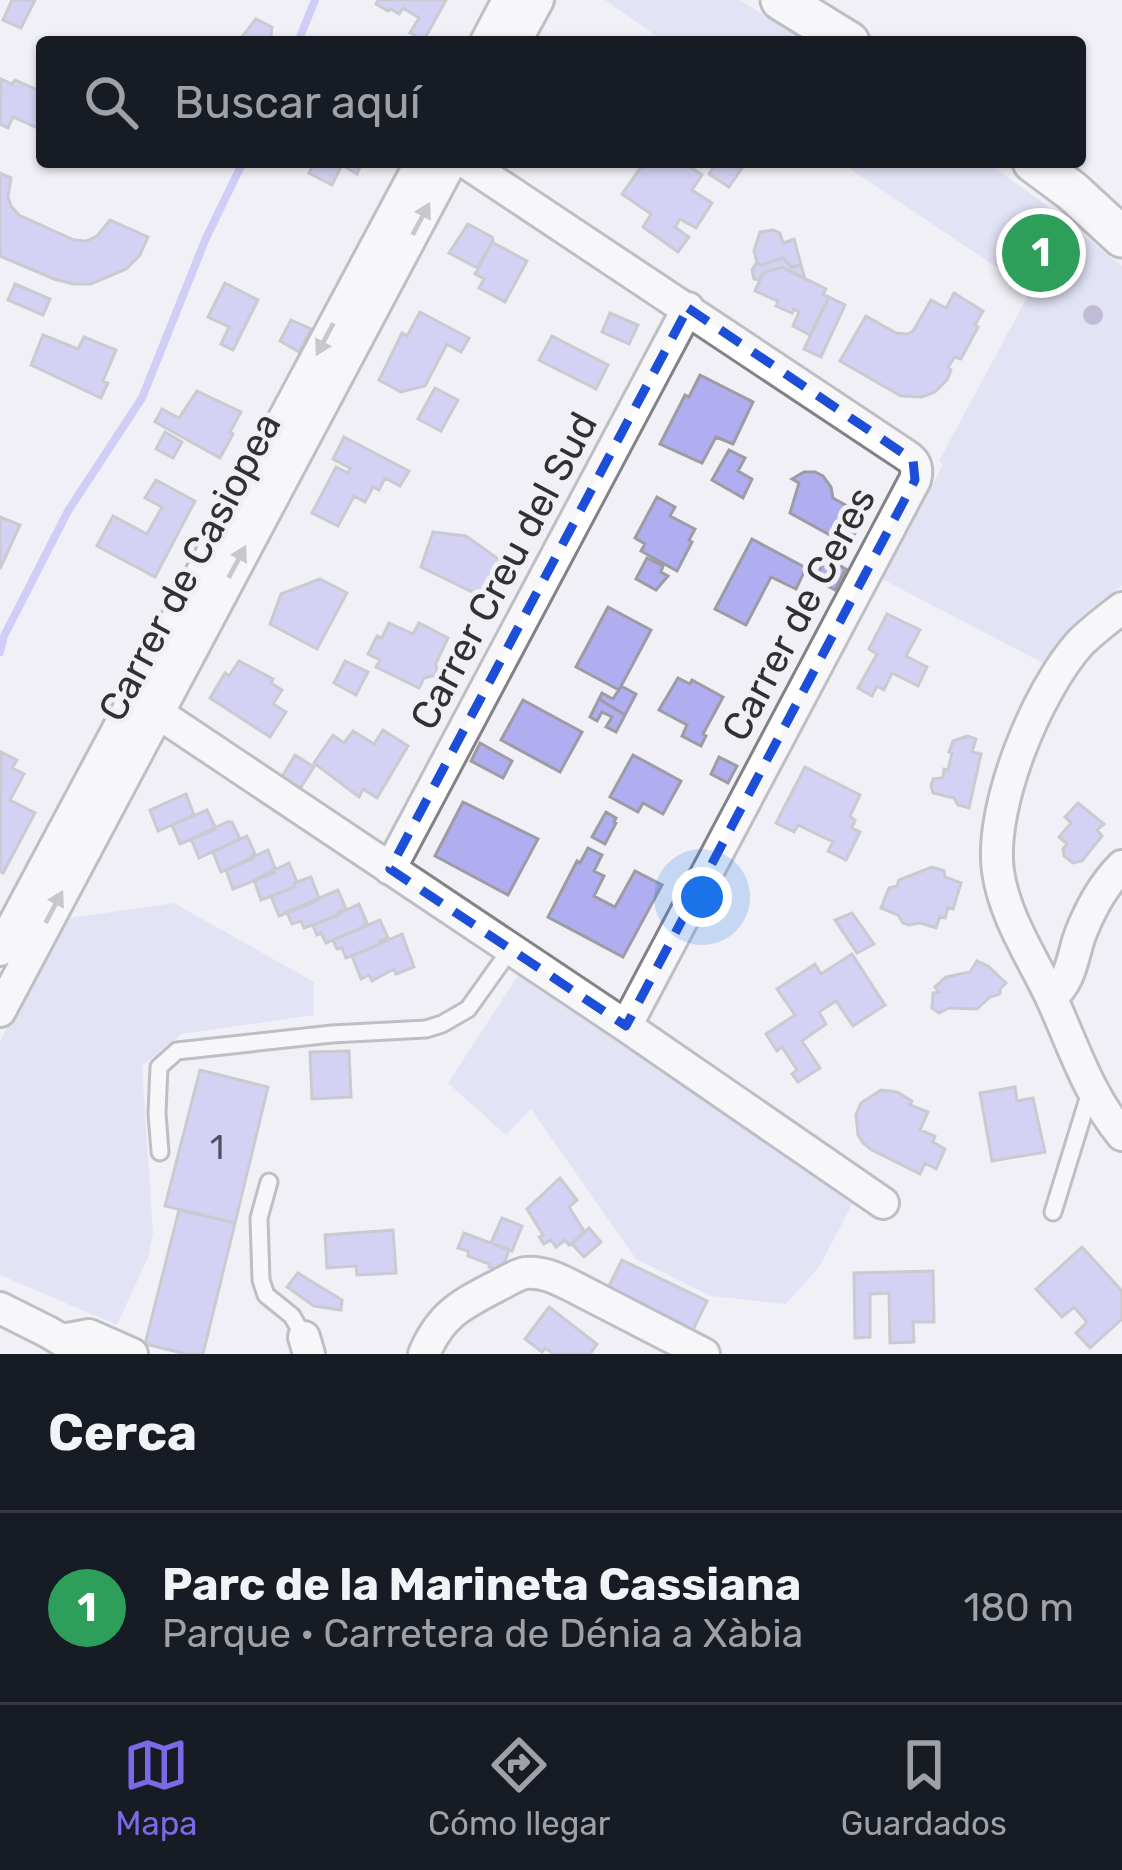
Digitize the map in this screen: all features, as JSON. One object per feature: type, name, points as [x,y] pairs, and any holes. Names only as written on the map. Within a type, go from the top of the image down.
[{"type":"street","points":[[488,36],[508,0]]},
{"type":"street","points":[[518,36],[538,0]]},
{"type":"street","points":[[781,0],[840,36]]},
{"type":"street","name":"Carrer de Casiopea","points":[[0,1011],[145,705],[418,168]]},
{"type":"street","name":"Carrer de Casiopea","points":[[0,950],[145,705],[448,168]]},
{"type":"street","name":"Carrer de Ceres","points":[[474,168],[908,456],[917,470],[626,1025]]},
{"type":"street","points":[[1041,168],[1122,237]]},
{"type":"street","name":"Carrer Creu del Sud","points":[[390,869],[688,308]]},
{"type":"street","points":[[1122,608],[1078,646],[1054,680],[1021,748],[1000,822],[997,855],[1001,885],[1021,937],[1090,1089],[1122,1135]]},
{"type":"street","points":[[145,705],[626,1025],[883,1203]]},
{"type":"street","points":[[1051,997],[1063,987],[1095,904],[1122,866]]},
{"type":"street","points":[[424,1354],[448,1315],[465,1302],[530,1273],[554,1277],[704,1354]]},
{"type":"street","points":[[0,1308],[73,1347],[89,1335],[132,1354]]},
{"type":"lane","points":[[160,1152],[159,1067],[177,1051],[426,1029],[468,1009],[510,950]]},
{"type":"lane","points":[[1053,1212],[1090,1089]]},
{"type":"lane","points":[[269,1182],[259,1218],[261,1280],[266,1295],[292,1316],[306,1346]]},
{"type":"highlighted area","points":[[688,308],[913,460],[915,480],[626,1026],[390,869]]},
{"type":"shaded area","points":[[605,0],[740,0],[797,36],[656,36]]},
{"type":"shaded area","points":[[849,168],[994,168],[1122,266],[1122,585],[1069,630],[1043,663],[882,579],[1031,290]]},
{"type":"shaded area","points":[[174,903],[314,982],[314,1015],[182,1034],[142,1066],[153,1233],[148,1257],[117,1325],[0,1275],[0,1042],[63,919]]},
{"type":"shaded area","points":[[519,974],[854,1200],[820,1266],[786,1304],[711,1296],[636,1259],[531,1109],[506,1135],[448,1083]]},
{"type":"building","points":[[12,0],[35,0],[21,28],[3,20]]},
{"type":"building","points":[[378,0],[446,0],[426,36],[410,33],[419,18],[403,8],[399,14],[376,4]]},
{"type":"building","points":[[256,19],[272,27],[271,36],[243,36]]},
{"type":"building","points":[[1,79],[36,89],[36,127],[13,117],[8,128],[0,124]]},
{"type":"building","points":[[311,168],[340,168],[332,185],[309,173]]},
{"type":"building","points":[[640,168],[692,168],[702,175],[692,190],[712,203],[696,228],[680,219],[675,227],[689,237],[678,252],[643,227],[651,214],[622,194]]},
{"type":"building","points":[[713,168],[742,168],[729,187],[709,174]]},
{"type":"building","points":[[0,173],[11,178],[8,197],[19,215],[86,241],[110,220],[148,237],[140,255],[126,269],[91,284],[54,279],[0,256]]},
{"type":"building","points":[[468,224],[493,240],[477,268],[449,253]]},
{"type":"building","points":[[760,232],[780,233],[783,243],[794,239],[801,265],[791,267],[783,258],[757,262],[754,251]]},
{"type":"building","points":[[492,242],[527,261],[505,302],[479,288],[484,279],[475,274]]},
{"type":"building","points":[[783,258],[791,267],[801,265],[805,279],[782,267],[754,279],[757,262]]},
{"type":"building","points":[[782,267],[826,289],[823,295],[829,297],[810,335],[793,326],[799,312],[776,306],[778,301],[755,291],[763,273]]},
{"type":"building","points":[[225,283],[258,300],[233,350],[221,344],[229,327],[208,317]]},
{"type":"building","points":[[15,284],[50,299],[43,315],[8,300]]},
{"type":"building","points":[[954,293],[983,311],[961,359],[955,357],[947,380],[935,392],[901,396],[840,361],[866,316],[907,334],[931,300],[946,308]]},
{"type":"building","points":[[829,297],[845,305],[821,357],[804,349]]},
{"type":"building","points":[[420,312],[469,338],[461,352],[447,344],[425,386],[401,392],[379,380],[402,333],[407,336]]},
{"type":"building","points":[[610,313],[638,325],[629,344],[602,332]]},
{"type":"building","points":[[291,320],[311,329],[299,352],[280,341]]},
{"type":"building","points":[[43,335],[78,349],[84,337],[116,350],[101,398],[31,365]]},
{"type":"building","points":[[552,336],[608,365],[596,389],[539,360]]},
{"type":"building","points":[[700,375],[753,402],[733,444],[716,437],[702,463],[660,444]]},
{"type":"building","points":[[435,388],[458,400],[441,431],[418,419]]},
{"type":"building","points":[[197,391],[241,412],[220,458],[155,422],[162,409],[179,418]]},
{"type":"building","points":[[165,432],[182,442],[173,458],[156,449]]},
{"type":"building","points":[[344,437],[409,471],[400,486],[385,478],[365,502],[354,496],[338,526],[312,513],[336,467],[348,473],[350,468],[333,459]]},
{"type":"building","points":[[729,450],[745,458],[738,471],[752,479],[743,498],[712,480]]},
{"type":"building","points":[[804,472],[823,476],[833,498],[865,516],[848,545],[790,513],[799,483],[792,479]]},
{"type":"building","points":[[156,480],[195,501],[155,577],[97,546],[113,516],[147,534],[162,507],[145,498]]},
{"type":"building","points":[[657,497],[675,507],[670,516],[695,529],[677,571],[641,551],[645,544],[635,538]]},
{"type":"building","points":[[0,517],[20,525],[0,569]]},
{"type":"building","points":[[433,532],[466,536],[515,571],[493,602],[421,567]]},
{"type":"building","points":[[752,539],[806,568],[796,589],[771,577],[746,625],[715,609]]},
{"type":"building","points":[[647,558],[663,566],[661,572],[668,576],[656,590],[636,579]]},
{"type":"building","points":[[826,558],[846,569],[835,590],[815,579]]},
{"type":"building","points":[[320,579],[347,593],[317,649],[270,624],[281,594]]},
{"type":"building","points":[[608,607],[651,630],[619,690],[576,667]]},
{"type":"building","points":[[887,614],[920,630],[906,656],[927,667],[918,686],[892,673],[884,690],[877,686],[872,696],[858,688],[877,654],[869,649]]},
{"type":"building","points":[[389,623],[413,634],[419,623],[448,638],[436,663],[437,675],[424,678],[419,688],[376,667],[380,660],[368,654]]},
{"type":"building","points":[[239,661],[273,679],[271,683],[282,690],[273,704],[286,712],[270,737],[210,698],[225,673],[229,676]]},
{"type":"building","points":[[345,661],[368,672],[356,695],[334,683]]},
{"type":"building","points":[[678,678],[690,684],[692,680],[723,697],[701,746],[682,736],[687,725],[659,710]]},
{"type":"building","points":[[621,686],[636,694],[625,715],[599,699],[602,693],[613,699]]},
{"type":"building","points":[[599,699],[625,715],[616,732],[606,727],[612,717],[602,712],[597,721],[590,717]]},
{"type":"building","points":[[523,700],[582,732],[560,772],[501,740]]},
{"type":"building","points":[[383,730],[408,746],[377,798],[363,789],[359,797],[314,763],[333,735],[344,743],[353,731],[374,744]]},
{"type":"building","points":[[967,736],[976,739],[972,752],[981,754],[969,808],[933,793],[931,786],[933,779],[943,778],[944,769],[948,770],[953,741]]},
{"type":"building","points":[[480,743],[512,761],[503,778],[471,761]]},
{"type":"building","points":[[1,752],[17,760],[12,768],[24,774],[10,800],[35,813],[3,873],[0,871]]},
{"type":"building","points":[[295,755],[314,767],[298,792],[280,780]]},
{"type":"building","points":[[633,755],[681,781],[663,814],[643,803],[638,812],[610,797]]},
{"type":"building","points":[[719,757],[737,766],[728,783],[711,774]]},
{"type":"building","points":[[805,767],[860,795],[850,816],[855,820],[852,828],[860,832],[846,860],[828,851],[833,842],[798,825],[794,832],[776,823]]},
{"type":"building","points":[[186,794],[194,815],[158,831],[150,810]]},
{"type":"building","points":[[463,802],[538,839],[508,895],[435,856]]},
{"type":"building","points":[[1078,803],[1104,824],[1097,830],[1102,836],[1082,861],[1073,863],[1064,856],[1067,844],[1059,837],[1071,823],[1065,817]]},
{"type":"building","points":[[207,810],[216,829],[180,844],[172,825]]},
{"type":"building","points":[[606,812],[616,823],[605,844],[592,837]]},
{"type":"building","points":[[232,822],[240,839],[199,858],[191,839]]},
{"type":"building","points":[[247,836],[255,854],[252,859],[221,872],[213,852]]},
{"type":"building","points":[[588,848],[602,855],[594,871],[604,876],[594,896],[615,907],[635,871],[662,885],[623,957],[548,917]]},
{"type":"building","points":[[268,850],[274,873],[233,889],[226,870]]},
{"type":"building","points":[[289,863],[295,887],[261,900],[254,880]]},
{"type":"building","points":[[932,867],[961,883],[953,909],[948,907],[936,928],[903,923],[898,915],[881,908],[889,888]]},
{"type":"building","points":[[311,877],[317,901],[279,916],[271,896]]},
{"type":"building","points":[[338,890],[346,909],[339,915],[304,928],[301,921],[292,924],[287,912]]},
{"type":"building","points":[[359,904],[367,923],[359,929],[326,943],[321,933],[317,935],[313,926]]},
{"type":"building","points":[[852,913],[874,944],[857,953],[835,920]]},
{"type":"building","points":[[380,920],[388,938],[381,944],[346,958],[342,948],[337,949],[333,940]]},
{"type":"building","points":[[402,934],[414,967],[396,974],[394,969],[372,981],[369,975],[361,979],[352,956]]},
{"type":"building","points":[[852,954],[885,1005],[853,1026],[836,1001],[819,1012],[826,1024],[802,1041],[820,1068],[798,1082],[792,1074],[797,1070],[782,1047],[777,1051],[766,1034],[795,1015],[777,989],[815,964],[821,974]]},
{"type":"building","points":[[977,961],[1006,983],[1000,994],[977,1009],[949,1008],[939,1013],[932,1008],[933,993],[939,992],[935,987],[946,977],[970,972]]},
{"type":"building","points":[[349,1051],[351,1097],[312,1099],[310,1052]]},
{"type":"building","points":[[200,1070],[268,1087],[235,1223],[165,1206]]},
{"type":"building","points":[[1015,1087],[1017,1101],[1033,1098],[1045,1152],[992,1161],[980,1093]]},
{"type":"building","points":[[881,1090],[897,1092],[912,1101],[910,1105],[928,1112],[920,1130],[935,1136],[933,1142],[945,1149],[936,1169],[925,1163],[920,1174],[863,1143],[856,1115],[861,1103]]},
{"type":"building","points":[[560,1178],[577,1200],[569,1207],[584,1231],[572,1244],[565,1240],[556,1247],[551,1240],[544,1244],[527,1209]]},
{"type":"building","points":[[179,1210],[235,1223],[203,1354],[145,1344]]},
{"type":"building","points":[[502,1218],[522,1226],[512,1251],[491,1243]]},
{"type":"building","points":[[589,1228],[601,1242],[584,1257],[572,1244]]},
{"type":"building","points":[[393,1230],[396,1273],[357,1275],[356,1266],[327,1268],[325,1235]]},
{"type":"building","points":[[464,1233],[509,1250],[502,1270],[458,1248]]},
{"type":"building","points":[[1082,1247],[1122,1291],[1122,1319],[1090,1348],[1076,1333],[1087,1322],[1074,1307],[1062,1317],[1036,1289]]},
{"type":"building","points":[[622,1260],[707,1301],[691,1334],[606,1292]]},
{"type":"building","points":[[933,1271],[934,1322],[913,1322],[914,1342],[890,1343],[889,1293],[870,1294],[870,1337],[855,1338],[854,1273]]},
{"type":"building","points":[[298,1273],[342,1300],[341,1310],[314,1306],[287,1287]]},
{"type":"building","points":[[549,1307],[597,1344],[590,1354],[554,1354],[545,1348],[542,1352],[525,1339]]},
{"type":"waterway","points":[[300,36],[315,0]]},
{"type":"waterway","points":[[0,652],[68,511],[142,398],[206,238],[240,168]]},
{"type":"place","name":"Parc de la Marineta Cassiana","points":[[1041,253]]}]
